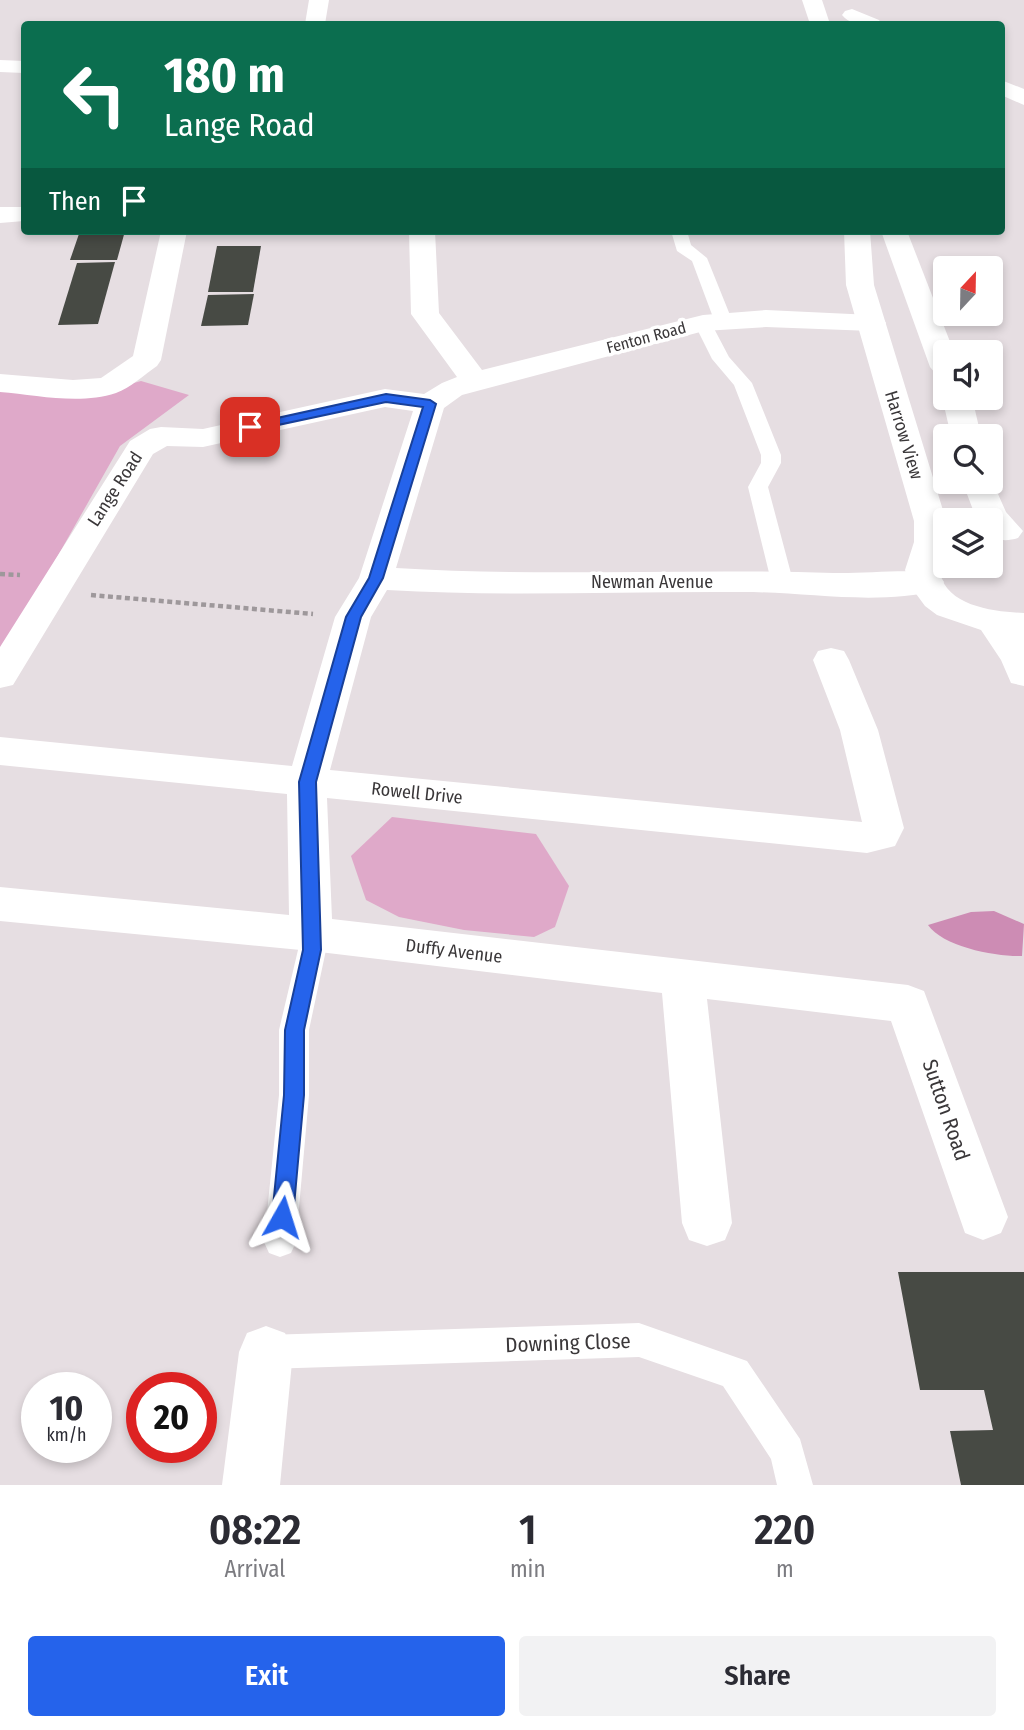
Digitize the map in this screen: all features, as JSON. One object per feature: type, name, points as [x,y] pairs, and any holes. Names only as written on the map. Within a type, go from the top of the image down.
[{"type":"street","points":[[316,21],[319,0]]},
{"type":"street","points":[[812,0],[819,21]]},
{"type":"street","points":[[852,15],[865,21]]},
{"type":"street","points":[[0,66],[21,67]]},
{"type":"street","points":[[1005,89],[1024,98]]},
{"type":"street","points":[[0,215],[21,214]]},
{"type":"street","points":[[0,383],[73,389],[108,386],[147,360],[173,235]]},
{"type":"street","points":[[422,235],[425,314],[475,381]]},
{"type":"street","name":"Harrow View","points":[[856,235],[860,285],[933,530]]},
{"type":"street","points":[[896,235],[935,340]]},
{"type":"street","name":"Fenton Road","points":[[430,404],[452,389],[475,381],[713,321],[808,319],[872,323]]},
{"type":"street","name":"Lange Road","points":[[0,676],[141,447],[161,436],[203,438],[386,398],[430,404]]},
{"type":"street","points":[[311,934],[307,782],[354,617],[376,578],[430,404]]},
{"type":"street","points":[[983,494],[991,515],[1007,532]]},
{"type":"street","name":"Harrow View","points":[[927,582],[923,575],[923,558],[933,547]]},
{"type":"street","name":"Newman Avenue","points":[[376,578],[440,583],[927,582]]},
{"type":"street","points":[[927,582],[949,606],[978,620],[1009,624],[1024,674]]},
{"type":"street","name":"Rowell Drive","points":[[0,751],[834,835],[867,838],[881,835],[884,828],[859,730],[831,660]]},
{"type":"street","name":"Duffy Avenue","points":[[0,904],[311,934],[908,1004]]},
{"type":"street","points":[[683,978],[707,1223]]},
{"type":"street","name":"Sutton Road","points":[[908,1004],[983,1217]]},
{"type":"street","points":[[251,1485],[266,1352]]},
{"type":"lane","points":[[680,235],[683,247],[699,258],[721,359],[743,383],[771,455],[771,463],[758,487],[782,581]]},
{"type":"lane","points":[[280,1242],[294,1095],[294,1030],[312,950],[311,934]]},
{"type":"lane","name":"Downing Close","points":[[266,1352],[639,1340],[736,1373],[788,1452],[795,1485]]},
{"type":"path","points":[[83,594],[354,617]]},
{"type":"shaded area","points":[[141,381],[189,395],[120,446],[0,658],[0,388],[86,396]]},
{"type":"shaded area","points":[[392,817],[536,834],[569,886],[555,927],[534,937],[464,930],[399,917],[366,900],[351,856]]},
{"type":"shaded area","points":[[994,911],[1024,924],[1022,956],[999,955],[958,945],[935,933],[928,925],[971,912]]},
{"type":"building","points":[[79,235],[124,235],[117,260],[70,260]]},
{"type":"building","points":[[217,246],[261,246],[253,292],[208,292]]},
{"type":"building","points":[[115,262],[98,324],[58,325],[77,263]]},
{"type":"building","points":[[254,294],[248,325],[201,326],[208,295]]},
{"type":"building","points":[[898,1272],[1024,1272],[1024,1485],[961,1485],[950,1431],[993,1430],[984,1390],[920,1390]]},
{"type":"route","points":[[250,427],[386,398],[430,404],[376,578],[354,617],[307,782],[312,950],[294,1030],[294,1095],[282,1217]]}]
